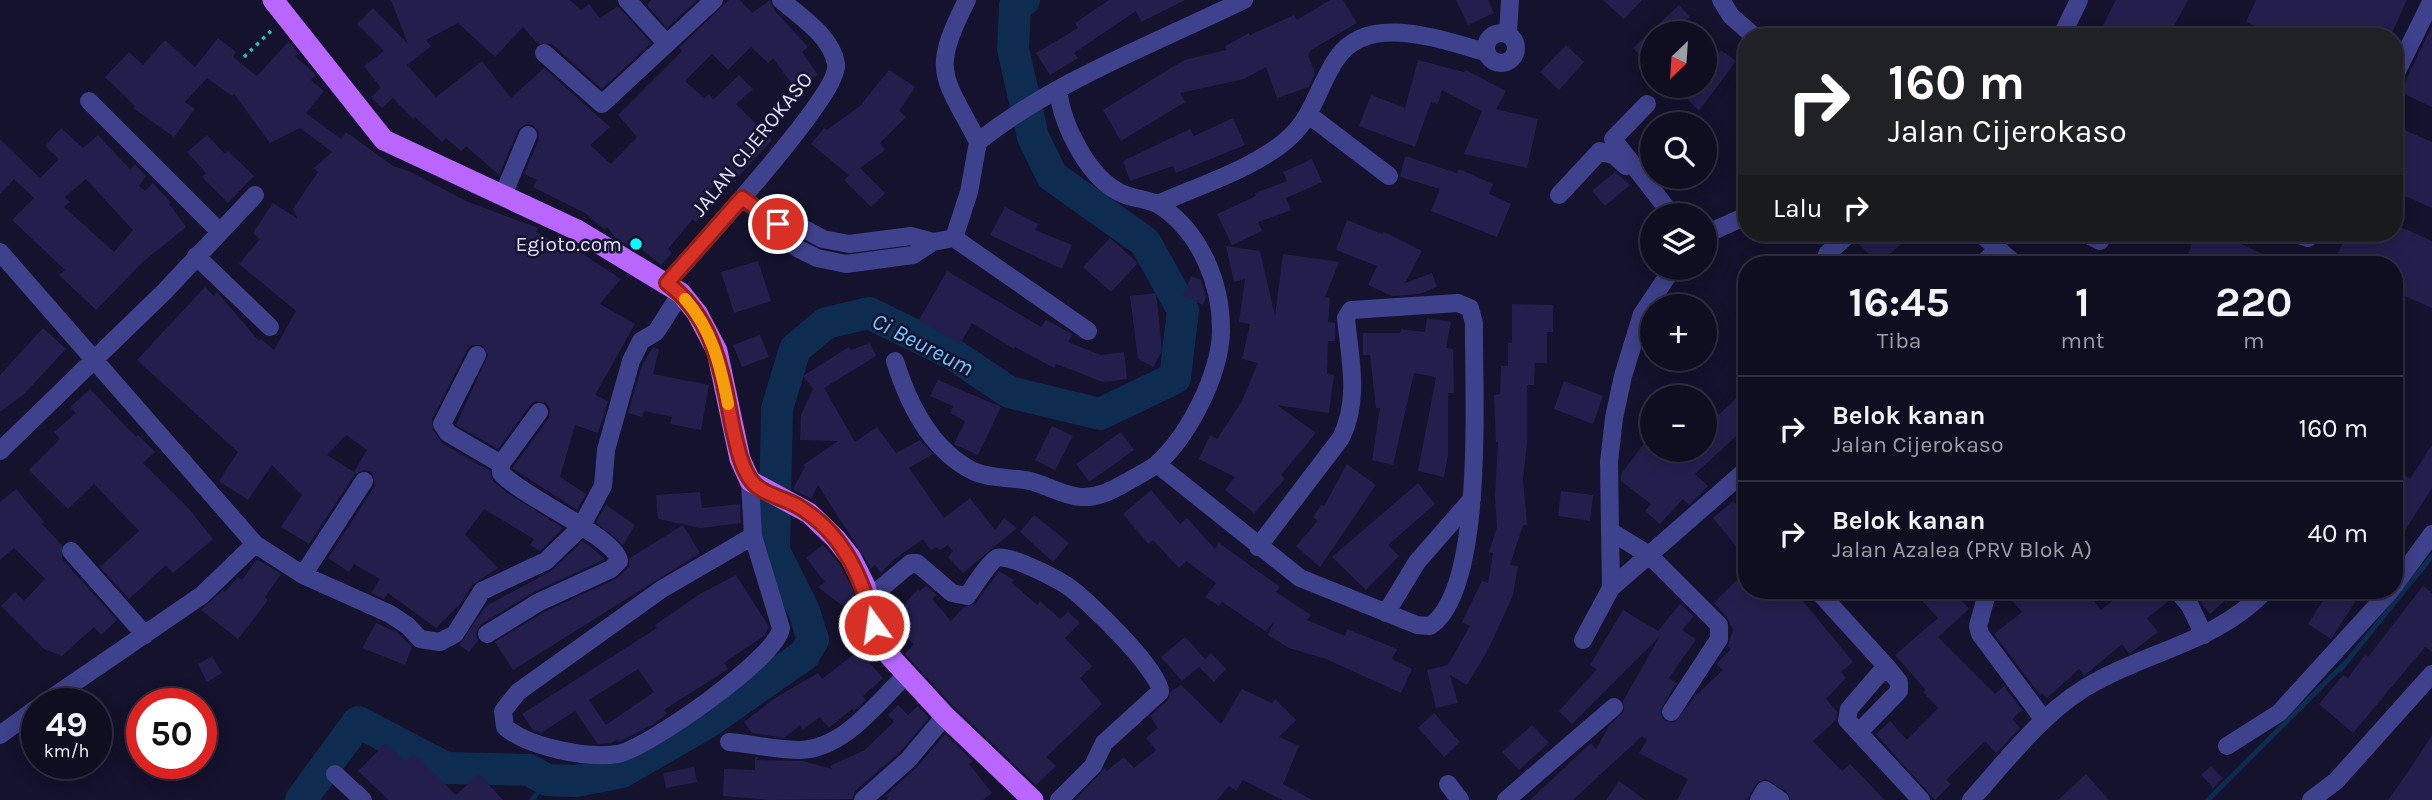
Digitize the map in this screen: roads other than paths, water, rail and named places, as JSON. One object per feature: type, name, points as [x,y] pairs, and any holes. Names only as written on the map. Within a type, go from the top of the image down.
[{"type":"main road","points":[[281,5],[384,140],[577,230],[674,288],[697,313],[717,351],[740,458],[758,486],[794,504],[820,523],[851,558],[868,600],[879,640],[906,676],[1033,800]]},
{"type":"street","points":[[627,0],[666,43]]},
{"type":"street","points":[[544,53],[602,104],[714,0]]},
{"type":"street","name":"JALAN CIJEROKASO","points":[[303,575],[341,590],[408,626],[420,639],[440,642],[455,634],[481,591],[546,561],[581,527],[603,486],[606,450],[631,361],[641,341],[656,332],[674,288],[816,106],[829,87],[837,67],[830,46],[781,0]]},
{"type":"street","points":[[954,237],[969,192],[978,142],[944,77],[943,63],[945,46],[967,0]]},
{"type":"street","points":[[978,142],[994,129],[1056,91],[1244,0]]},
{"type":"street","points":[[1158,204],[1258,158],[1290,137],[1309,115],[1337,58],[1345,50],[1378,33],[1412,33],[1486,52],[1495,62],[1508,62],[1516,51],[1516,44],[1508,34],[1510,0]]},
{"type":"street","points":[[1721,0],[1731,16],[1745,28]]},
{"type":"street","points":[[2065,28],[2079,0]]},
{"type":"street","points":[[2403,59],[2432,0]]},
{"type":"street","points":[[895,361],[914,410],[925,428],[955,458],[973,471],[1031,481],[1081,497],[1108,493],[1157,464],[1188,425],[1213,376],[1221,334],[1218,292],[1201,248],[1158,204],[1121,194],[1104,181],[1075,144],[1060,110],[1056,91]]},
{"type":"street","points":[[89,101],[219,231]]},
{"type":"street","points":[[1640,177],[1613,139],[1647,104]]},
{"type":"street","points":[[1309,115],[1390,176]]},
{"type":"street","points":[[503,195],[528,135]]},
{"type":"street","points":[[1559,195],[1600,151],[1615,156],[1640,177]]},
{"type":"street","points":[[1650,189],[1662,203]]},
{"type":"street","points":[[0,451],[255,194]]},
{"type":"street","points":[[742,198],[778,224],[788,241],[799,249],[817,258],[846,264],[913,256],[933,242],[954,237],[1088,331]]},
{"type":"street","points":[[1717,229],[1738,220]]},
{"type":"street","points":[[1827,254],[1840,242]]},
{"type":"street","points":[[1990,242],[2006,256]]},
{"type":"street","points":[[1991,256],[1998,249]]},
{"type":"street","points":[[0,252],[254,544],[303,575],[364,481]]},
{"type":"street","points":[[196,256],[270,327]]},
{"type":"street","points":[[1611,588],[1609,462],[1614,418],[1623,376],[1642,314],[1665,280]]},
{"type":"street","points":[[1157,464],[1258,547],[1300,578],[1424,626],[1437,620],[1463,570],[1472,499],[1474,323],[1469,308],[1458,303],[1351,310],[1346,318],[1353,388],[1350,419],[1341,438],[1258,547]]},
{"type":"street","points":[[477,355],[442,424],[448,433],[501,464]]},
{"type":"street","points":[[487,634],[512,616],[616,565],[618,554],[507,480],[501,473],[501,464],[539,412]]},
{"type":"street","points":[[1583,640],[1611,588],[1738,477]]},
{"type":"street","points":[[753,536],[662,589],[519,692],[503,712],[505,727],[539,745],[601,755],[620,753],[639,746],[680,721],[727,686],[776,642],[781,632],[753,536],[758,486]]},
{"type":"street","points":[[1386,613],[1417,562],[1472,499]]},
{"type":"street","points":[[1610,531],[1649,555],[1721,630],[1719,639],[1671,712]]},
{"type":"street","points":[[2403,574],[2432,534]]},
{"type":"street","points":[[67,688],[202,595],[254,544]]},
{"type":"street","points":[[71,551],[145,635]]},
{"type":"street","points":[[868,600],[911,563],[917,563],[952,593],[967,596],[993,561],[1006,557],[1067,586],[1127,644],[1153,672],[1160,692],[1104,743],[1093,765],[1059,800]]},
{"type":"street","points":[[1825,599],[1899,682],[1899,691],[1858,732]]},
{"type":"street","points":[[1987,599],[1978,626],[1980,634],[2045,720]]},
{"type":"street","points":[[2184,599],[2204,635]]},
{"type":"street","points":[[1971,800],[2045,720],[2097,680],[2204,635],[2245,612],[2257,599]]},
{"type":"street","points":[[2227,746],[2279,713],[2383,599]]},
{"type":"street","points":[[1886,666],[1847,712],[1847,720],[1921,800]]},
{"type":"street","points":[[2311,800],[2336,781],[2432,674]]},
{"type":"street","points":[[729,742],[801,750],[822,745],[842,736],[906,676]]},
{"type":"street","points":[[1506,800],[1614,707]]},
{"type":"street","points":[[863,800],[908,760],[945,716]]},
{"type":"street","points":[[0,734],[21,719]]},
{"type":"street","points":[[335,774],[363,800]]},
{"type":"street","points":[[1448,785],[1460,800]]},
{"type":"street","points":[[1759,800],[1765,790],[1780,800]]},
{"type":"waterway","name":"Ci Beureum","points":[[301,800],[358,722],[446,768],[529,770],[547,780],[576,781],[622,772],[705,724],[804,655],[813,640],[804,611],[774,551],[777,409],[795,349],[826,323],[869,313],[951,353],[1009,392],[1100,414],[1175,378],[1183,310],[1145,242],[1052,176],[1033,137],[1013,49],[1015,6],[1024,0]]},
{"type":"waterway","points":[[2403,592],[2432,556]]},
{"type":"waterway","points":[[2208,800],[2346,662],[2340,670],[2397,599]]},
{"type":"waterway","points":[[532,800],[547,780]]},
{"type":"place","name":"Egioto.com","points":[[636,244]]}]
